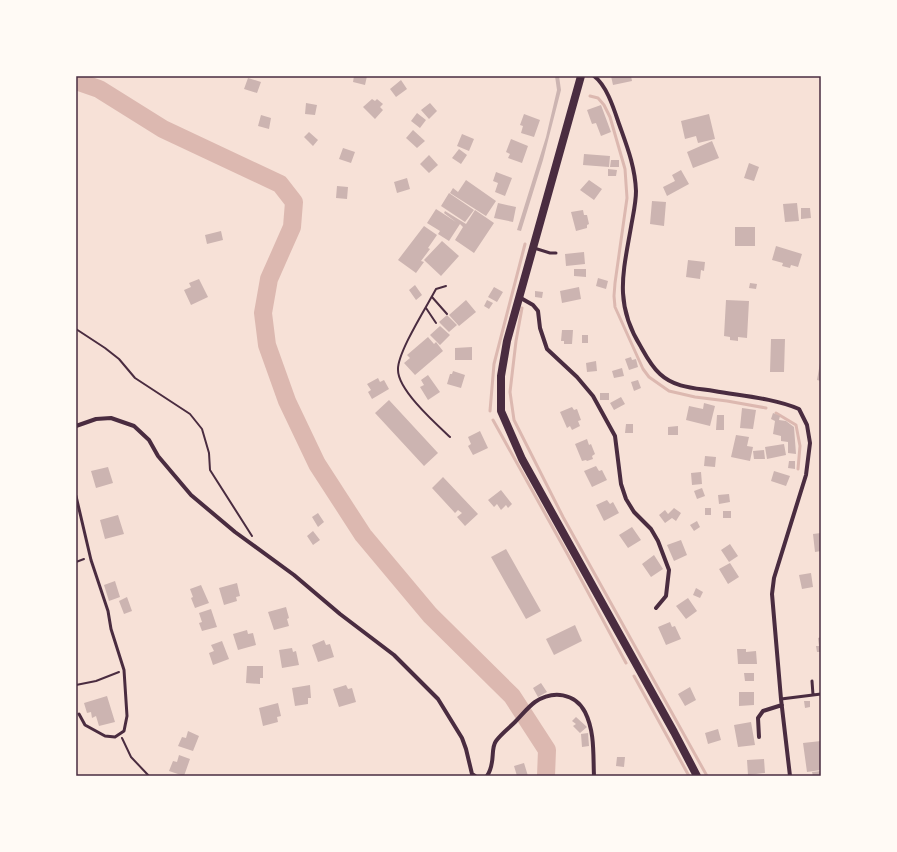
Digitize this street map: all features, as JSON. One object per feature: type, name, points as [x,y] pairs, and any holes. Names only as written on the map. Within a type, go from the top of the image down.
[{"type":"main road","points":[[581,76],[518,297],[507,341],[500,376],[500,411],[522,459],[697,776]]},
{"type":"street","points":[[594,76],[598,79],[606,92],[617,116],[633,164],[636,191],[622,287],[625,313],[638,342],[660,374],[679,385],[694,389],[791,405],[799,409],[807,425],[810,443],[806,475],[774,578],[772,594],[781,699],[790,776]]},
{"type":"street","points":[[518,297],[533,306],[538,311],[540,328],[546,348],[577,377],[593,396],[615,436],[621,484],[626,500],[634,512],[651,529],[658,541],[669,570],[666,596],[656,608]]},
{"type":"street","points":[[76,426],[96,419],[111,418],[134,426],[149,440],[158,456],[191,495],[235,532],[294,575],[340,614],[394,655],[438,699],[462,738],[472,774],[475,776]]},
{"type":"street","points":[[487,776],[492,768],[495,742],[536,702],[550,696],[558,695],[568,696],[578,703],[585,712],[593,738],[594,776]]},
{"type":"street","points":[[759,737],[758,718],[763,711],[782,705]]},
{"type":"lane","points":[[532,248],[550,253],[556,253]]},
{"type":"lane","points":[[76,496],[90,556],[108,611],[111,629],[124,670],[127,716],[124,731],[115,737],[105,736],[85,725],[79,714]]},
{"type":"lane","points":[[812,681],[813,695]]},
{"type":"lane","points":[[781,699],[821,694]]},
{"type":"path","points":[[446,286],[436,289],[403,350],[398,370],[400,379],[411,397],[423,411],[450,436]]},
{"type":"path","points":[[432,297],[447,314]]},
{"type":"path","points":[[426,308],[436,323]]},
{"type":"path","points":[[76,329],[119,359],[135,378],[190,414],[202,429],[210,470],[264,552]]},
{"type":"path","points":[[76,562],[90,556]]},
{"type":"path","points":[[76,685],[124,670]]},
{"type":"path","points":[[119,734],[131,757],[149,776]]},
{"type":"building","points":[[354,76],[367,76],[365,85],[353,82]]},
{"type":"building","points":[[555,76],[559,76],[561,90],[543,160],[521,231],[517,230],[546,137],[557,90]]},
{"type":"building","points":[[611,76],[631,76],[632,81],[613,85]]},
{"type":"building","points":[[248,78],[261,82],[257,93],[244,89]]},
{"type":"building","points":[[401,80],[407,89],[396,97],[390,89]]},
{"type":"building","points":[[372,99],[375,101],[377,99],[383,104],[380,107],[383,110],[375,119],[363,107]]},
{"type":"building","points":[[306,103],[317,105],[315,115],[305,114]]},
{"type":"building","points":[[430,103],[437,111],[429,119],[421,110]]},
{"type":"building","points":[[601,105],[611,132],[601,136],[596,123],[592,124],[587,110]]},
{"type":"building","points":[[417,113],[426,120],[420,128],[411,121]]},
{"type":"building","points":[[524,114],[540,120],[534,137],[521,133],[523,126],[520,125]]},
{"type":"building","points":[[709,114],[715,139],[698,143],[696,136],[685,139],[681,121]]},
{"type":"building","points":[[261,115],[271,118],[269,129],[258,126]]},
{"type":"building","points":[[413,130],[425,141],[417,148],[406,138]]},
{"type":"building","points":[[309,132],[318,140],[313,146],[304,137]]},
{"type":"building","points":[[462,134],[474,139],[469,151],[457,146]]},
{"type":"building","points":[[511,139],[528,146],[522,163],[508,158],[510,154],[506,152]]},
{"type":"building","points":[[712,141],[719,158],[693,168],[687,152]]},
{"type":"building","points":[[343,148],[355,152],[351,163],[339,159]]},
{"type":"building","points":[[459,149],[467,155],[461,164],[452,158]]},
{"type":"building","points":[[584,154],[610,156],[609,167],[583,165]]},
{"type":"building","points":[[429,155],[438,165],[429,173],[420,164]]},
{"type":"building","points":[[611,160],[619,160],[619,167],[610,167]]},
{"type":"building","points":[[749,163],[759,167],[754,181],[744,178]]},
{"type":"building","points":[[608,169],[617,170],[616,176],[608,176]]},
{"type":"building","points":[[681,170],[689,184],[667,196],[663,187],[675,181],[672,175]]},
{"type":"building","points":[[496,172],[512,178],[505,196],[495,192],[498,183],[493,181]]},
{"type":"building","points":[[407,178],[410,189],[397,193],[394,182]]},
{"type":"building","points":[[466,180],[496,201],[486,216],[450,193],[453,188],[458,192]]},
{"type":"building","points":[[589,180],[602,189],[594,200],[580,190]]},
{"type":"building","points":[[337,186],[348,187],[347,199],[336,198]]},
{"type":"building","points":[[449,193],[474,210],[465,222],[441,206]]},
{"type":"building","points":[[652,201],[666,202],[664,226],[650,224]]},
{"type":"building","points":[[498,203],[516,207],[513,222],[494,218]]},
{"type":"building","points":[[797,203],[799,221],[785,222],[783,204]]},
{"type":"building","points":[[801,208],[810,208],[811,218],[801,219]]},
{"type":"building","points":[[436,209],[456,222],[444,213],[445,211],[466,224],[475,210],[494,223],[474,253],[455,240],[463,227],[460,224],[449,241],[438,234],[440,231],[427,223]]},
{"type":"building","points":[[583,210],[584,215],[587,215],[589,224],[587,225],[587,228],[576,231],[571,212]]},
{"type":"building","points":[[424,226],[437,235],[428,248],[430,249],[421,261],[424,262],[416,273],[398,260]]},
{"type":"building","points":[[735,227],[755,227],[755,246],[735,246]]},
{"type":"building","points":[[221,231],[223,240],[207,244],[205,235]]},
{"type":"building","points":[[442,241],[459,256],[441,276],[424,260]]},
{"type":"building","points":[[776,246],[802,254],[798,267],[791,265],[790,268],[782,266],[783,263],[772,260]]},
{"type":"building","points":[[584,252],[585,264],[566,266],[565,254]]},
{"type":"building","points":[[688,260],[705,262],[704,271],[701,270],[700,279],[686,277]]},
{"type":"building","points":[[574,269],[586,269],[586,277],[574,276]]},
{"type":"building","points":[[598,278],[608,281],[606,289],[596,286]]},
{"type":"building","points":[[199,279],[208,297],[191,305],[184,290],[191,287],[189,283]]},
{"type":"building","points":[[750,283],[757,284],[756,289],[749,288]]},
{"type":"building","points":[[415,285],[422,295],[416,300],[409,290]]},
{"type":"building","points":[[494,287],[503,292],[497,302],[488,297]]},
{"type":"building","points":[[579,287],[581,299],[562,303],[560,291]]},
{"type":"building","points":[[535,291],[543,292],[542,298],[535,297]]},
{"type":"building","points":[[466,300],[476,312],[459,326],[449,315]]},
{"type":"building","points":[[487,300],[493,303],[489,309],[484,306]]},
{"type":"building","points":[[726,300],[749,301],[747,338],[738,337],[738,341],[730,340],[730,337],[724,336]]},
{"type":"building","points":[[447,315],[457,325],[449,332],[439,322]]},
{"type":"building","points":[[440,326],[450,335],[440,345],[430,335]]},
{"type":"building","points":[[562,330],[573,330],[572,344],[564,344],[564,341],[561,341]]},
{"type":"building","points":[[582,335],[588,335],[588,343],[582,343]]},
{"type":"building","points":[[428,337],[434,344],[436,342],[443,351],[415,375],[404,363],[410,358],[407,355]]},
{"type":"building","points":[[771,339],[785,339],[784,372],[770,372]]},
{"type":"building","points":[[472,347],[472,360],[455,360],[455,348]]},
{"type":"building","points":[[631,357],[632,360],[636,359],[638,367],[629,370],[625,359]]},
{"type":"building","points":[[596,361],[597,371],[587,372],[586,363]]},
{"type":"building","points":[[821,363],[821,381],[817,380]]},
{"type":"building","points":[[622,368],[624,376],[614,378],[612,371]]},
{"type":"building","points":[[453,371],[465,375],[461,388],[447,384],[450,374],[452,374]]},
{"type":"building","points":[[428,375],[440,392],[428,400],[420,387],[424,385],[421,380]]},
{"type":"building","points":[[378,378],[380,382],[384,380],[389,389],[372,399],[368,392],[371,390],[367,384]]},
{"type":"building","points":[[638,380],[641,388],[634,391],[631,382]]},
{"type":"building","points":[[600,393],[609,393],[609,400],[600,400]]},
{"type":"building","points":[[621,397],[625,404],[614,410],[610,403]]},
{"type":"building","points":[[389,400],[438,453],[424,466],[375,413]]},
{"type":"building","points":[[704,403],[715,406],[710,426],[686,420],[689,406],[703,409]]},
{"type":"building","points":[[572,407],[574,410],[577,409],[581,420],[578,421],[580,426],[572,430],[570,426],[567,428],[560,412]]},
{"type":"building","points":[[742,408],[756,410],[753,429],[740,428]]},
{"type":"building","points":[[773,413],[780,416],[779,420],[786,421],[794,427],[796,454],[788,453],[788,442],[781,441],[781,436],[773,434],[775,421],[771,419]]},
{"type":"building","points":[[717,415],[724,415],[724,430],[716,430]]},
{"type":"building","points":[[626,424],[633,424],[633,433],[625,433]]},
{"type":"building","points":[[678,426],[678,435],[668,435],[668,427]]},
{"type":"building","points":[[480,431],[488,448],[473,455],[468,446],[471,444],[468,437]]},
{"type":"building","points":[[736,435],[749,437],[747,446],[753,447],[750,461],[731,457]]},
{"type":"building","points":[[587,439],[595,454],[592,456],[593,459],[582,461],[575,444]]},
{"type":"building","points":[[784,444],[786,455],[767,459],[765,447]]},
{"type":"building","points":[[764,450],[765,459],[754,459],[753,451]]},
{"type":"building","points":[[705,456],[716,457],[715,467],[704,466]]},
{"type":"building","points":[[789,461],[795,461],[795,469],[788,468]]},
{"type":"building","points":[[596,466],[599,471],[602,470],[607,480],[592,487],[584,471]]},
{"type":"building","points":[[108,467],[113,483],[96,488],[91,471]]},
{"type":"building","points":[[774,471],[790,476],[786,486],[771,481]]},
{"type":"building","points":[[701,472],[702,484],[692,485],[691,473]]},
{"type":"building","points":[[443,477],[478,514],[465,526],[457,517],[462,513],[458,510],[455,513],[432,488]]},
{"type":"building","points":[[702,488],[705,496],[697,499],[694,491]]},
{"type":"building","points":[[501,490],[512,504],[508,508],[506,505],[501,510],[497,504],[494,507],[488,500]]},
{"type":"building","points":[[729,494],[730,502],[719,504],[718,495]]},
{"type":"building","points":[[607,500],[610,504],[613,502],[619,513],[604,521],[596,505]]},
{"type":"building","points":[[674,508],[681,513],[676,521],[672,518],[665,523],[659,515],[665,510],[668,514]]},
{"type":"building","points":[[705,508],[711,508],[711,515],[705,515]]},
{"type":"building","points":[[723,511],[731,511],[731,518],[723,518]]},
{"type":"building","points":[[318,513],[324,522],[318,527],[312,517]]},
{"type":"building","points":[[118,515],[124,534],[105,539],[100,520]]},
{"type":"building","points":[[697,521],[700,527],[694,531],[690,525]]},
{"type":"building","points":[[632,527],[641,540],[628,548],[619,535]]},
{"type":"building","points":[[313,531],[320,540],[313,545],[307,536]]},
{"type":"building","points":[[821,533],[821,551],[815,552],[813,534]]},
{"type":"building","points":[[681,540],[687,555],[674,561],[667,545]]},
{"type":"building","points":[[730,544],[738,556],[729,562],[721,550]]},
{"type":"building","points":[[506,549],[541,611],[526,619],[491,557]]},
{"type":"building","points":[[654,555],[663,569],[651,577],[642,564]]},
{"type":"building","points":[[730,563],[739,577],[728,584],[719,569]]},
{"type":"building","points":[[811,573],[813,587],[802,589],[799,575]]},
{"type":"building","points":[[115,581],[120,597],[109,601],[104,585]]},
{"type":"building","points":[[237,583],[240,596],[236,597],[237,601],[224,605],[219,588]]},
{"type":"building","points":[[201,585],[209,603],[195,608],[191,598],[193,597],[190,589]]},
{"type":"building","points":[[696,588],[703,592],[700,598],[693,595]]},
{"type":"building","points":[[127,597],[132,611],[124,614],[119,601]]},
{"type":"building","points":[[688,598],[697,611],[686,619],[676,606]]},
{"type":"building","points":[[286,607],[289,618],[287,619],[289,626],[274,630],[268,612]]},
{"type":"building","points":[[211,609],[217,627],[202,631],[199,623],[202,622],[199,613]]},
{"type":"building","points":[[670,622],[672,627],[675,626],[681,639],[666,645],[658,627]]},
{"type":"building","points":[[575,625],[582,641],[554,655],[546,639]]},
{"type":"building","points":[[247,630],[248,634],[253,633],[256,645],[238,650],[233,634]]},
{"type":"building","points":[[821,637],[820,655],[820,652],[817,652],[816,646],[819,646],[818,638]]},
{"type":"building","points":[[324,640],[326,645],[330,644],[334,657],[318,662],[312,645]]},
{"type":"building","points":[[222,641],[229,659],[213,665],[209,653],[214,651],[211,645]]},
{"type":"building","points":[[292,648],[293,652],[296,651],[299,665],[282,668],[279,650]]},
{"type":"building","points":[[737,649],[746,649],[746,652],[756,651],[757,664],[738,664]]},
{"type":"building","points":[[247,666],[263,666],[263,678],[260,678],[260,684],[246,683]]},
{"type":"building","points":[[744,673],[754,673],[754,681],[745,681]]},
{"type":"building","points":[[541,683],[547,692],[538,697],[533,688]]},
{"type":"building","points":[[310,685],[311,698],[308,698],[308,704],[295,706],[292,688]]},
{"type":"building","points":[[346,685],[348,689],[352,688],[356,702],[339,707],[333,689]]},
{"type":"building","points":[[690,687],[696,700],[685,706],[678,694]]},
{"type":"building","points":[[739,692],[754,692],[754,705],[739,706]]},
{"type":"building","points":[[107,696],[115,722],[99,726],[96,716],[92,718],[91,712],[87,713],[84,703]]},
{"type":"building","points":[[804,701],[810,701],[810,707],[805,708]]},
{"type":"building","points":[[278,703],[281,716],[277,717],[278,722],[263,726],[259,708]]},
{"type":"building","points":[[576,717],[587,727],[580,733],[573,726],[576,724],[572,721]]},
{"type":"building","points":[[751,722],[755,745],[738,747],[734,725]]},
{"type":"building","points":[[718,729],[721,740],[708,744],[705,733]]},
{"type":"building","points":[[188,731],[199,736],[193,751],[178,746],[182,737],[186,738]]},
{"type":"building","points":[[588,733],[589,746],[582,747],[581,734]]},
{"type":"building","points":[[821,741],[821,770],[807,772],[803,743]]},
{"type":"building","points":[[179,755],[190,759],[184,776],[169,771],[173,761],[177,762]]},
{"type":"building","points":[[617,757],[625,757],[624,767],[616,766]]},
{"type":"building","points":[[764,759],[765,773],[748,775],[747,760]]},
{"type":"building","points":[[524,763],[528,776],[517,776],[514,766]]},
{"type":"building","points":[[821,771],[821,776],[813,776],[812,772]]},
{"type":"waterway","points":[[76,81],[99,89],[163,129],[280,184],[294,202],[292,227],[269,279],[263,313],[267,345],[287,401],[317,464],[363,535],[430,615],[512,696],[547,750],[546,776]]},
{"type":"waterway","points":[[590,96],[598,98],[604,105],[610,117],[625,169],[627,198],[614,296],[615,307],[643,369],[649,377],[669,391],[695,397],[766,408]]},
{"type":"waterway","points":[[490,411],[494,364],[525,244]]},
{"type":"waterway","points":[[522,308],[516,341],[510,392],[514,420],[563,517],[707,776]]},
{"type":"waterway","points":[[776,413],[796,425],[800,446],[798,469]]},
{"type":"waterway","points":[[493,420],[626,663]]},
{"type":"waterway","points":[[634,676],[689,776]]}]
